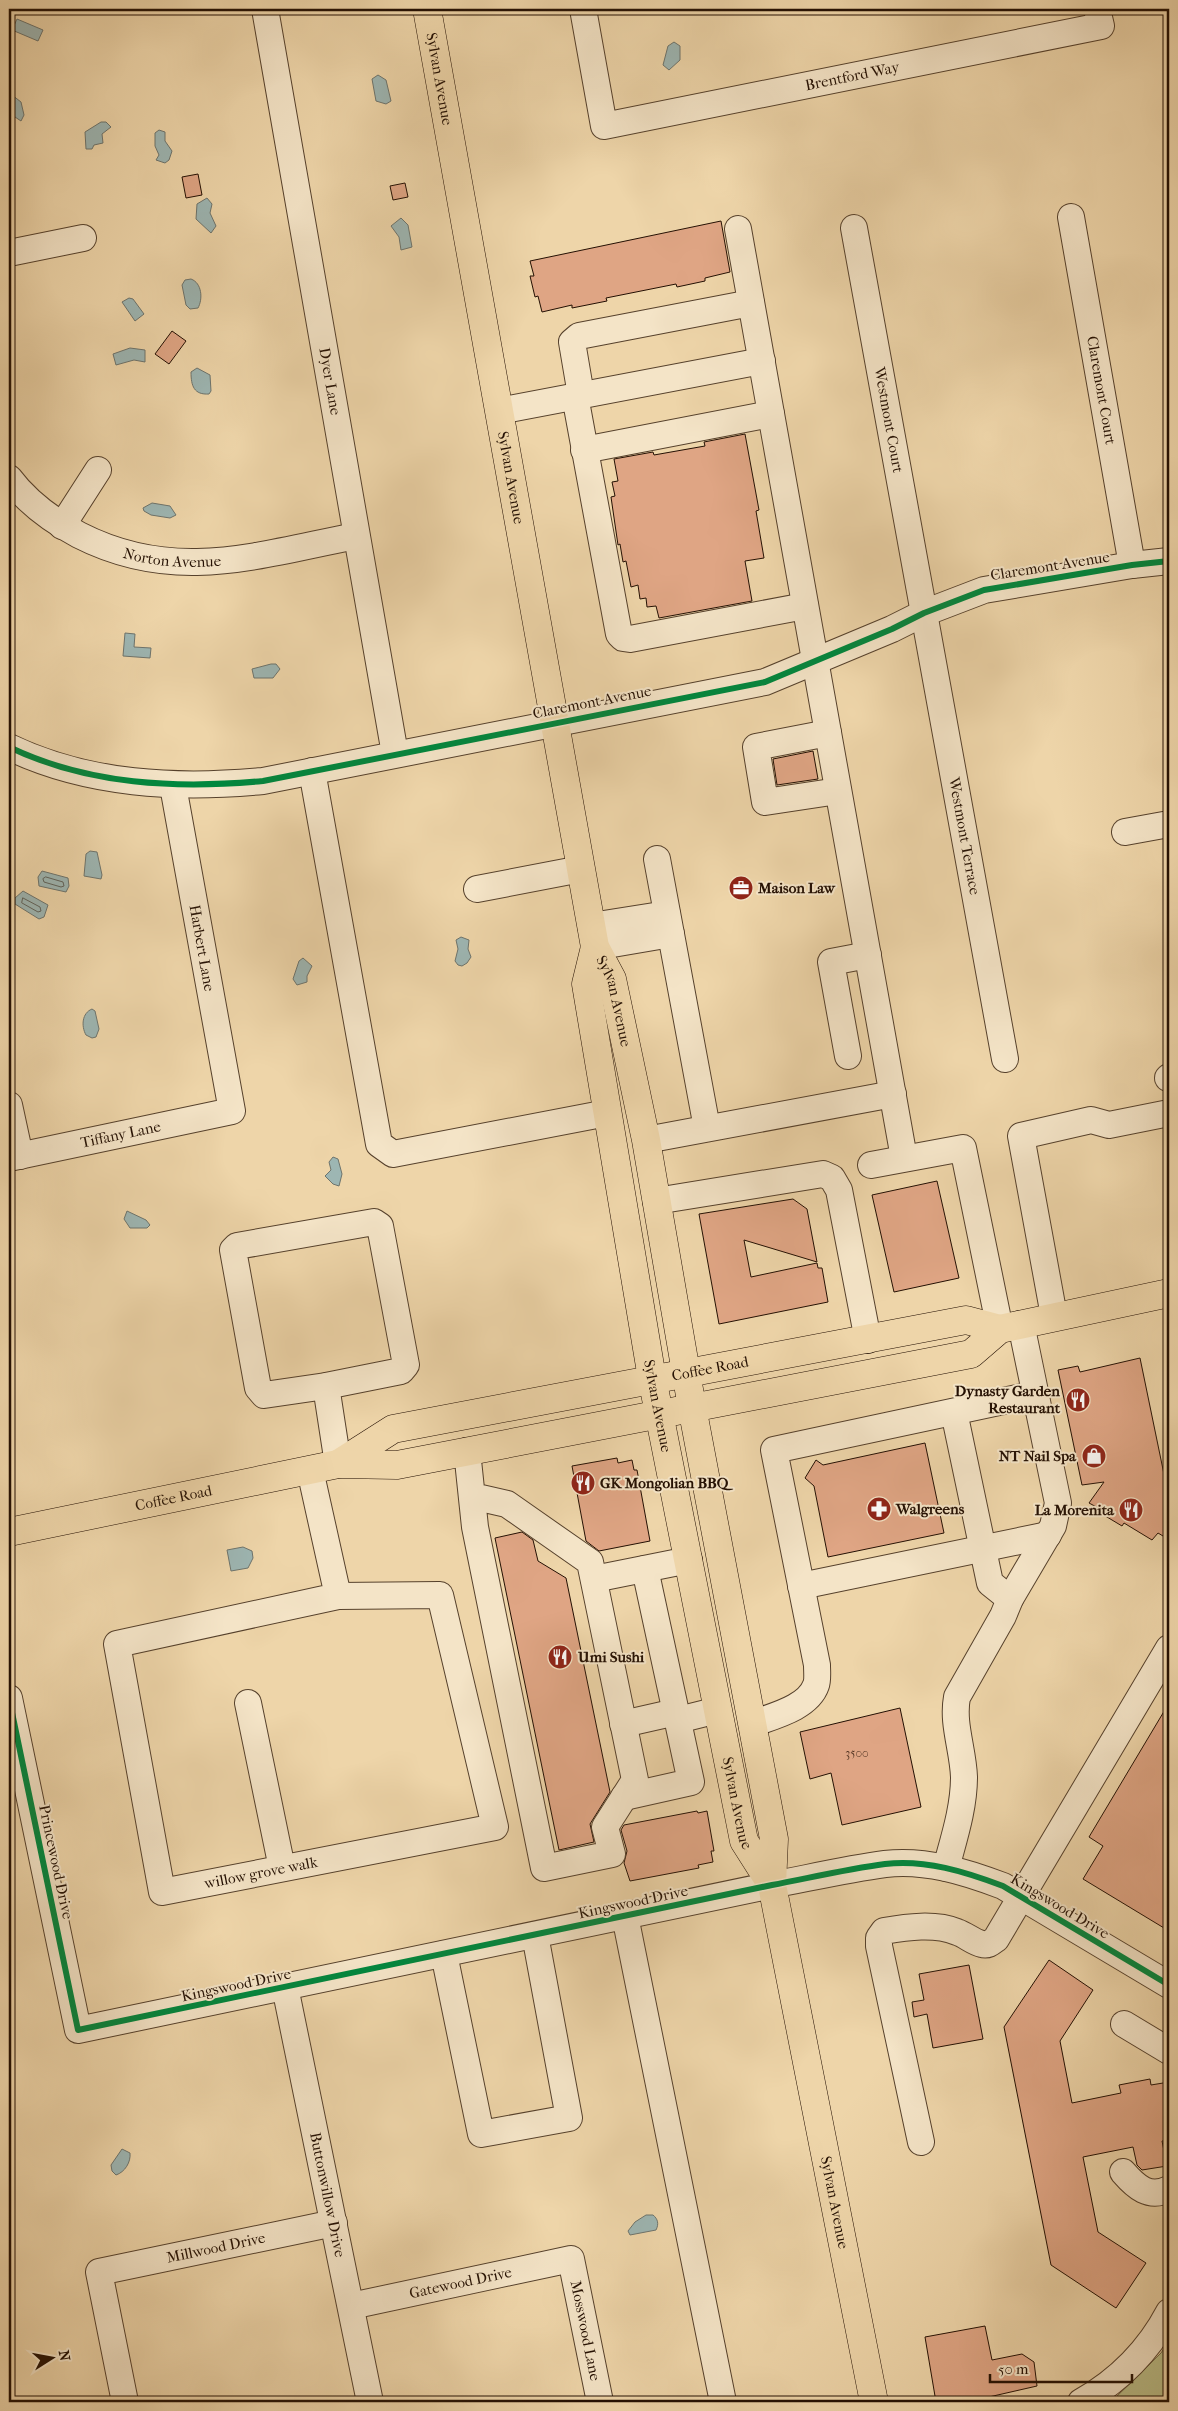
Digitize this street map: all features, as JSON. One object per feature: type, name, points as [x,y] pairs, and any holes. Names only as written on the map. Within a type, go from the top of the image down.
[{"type":"main road","name":"Sylvan Avenue","points":[[427,9],[593,937],[612,979],[646,1140],[692,1407],[774,1839],[772,1885],[874,2402]]},
{"type":"main road","name":"Sylvan Avenue","points":[[593,937],[586,984],[606,1113],[652,1378],[744,1841],[772,1885]]},
{"type":"main road","name":"Coffee Road","points":[[338,1464],[393,1429],[652,1378],[868,1340],[966,1320],[1011,1326],[1054,1316],[1169,1296]]},
{"type":"main road","name":"Coffee Road","points":[[9,1532],[338,1464],[397,1465],[971,1354],[1011,1326]]},
{"type":"street","name":"Dyer Lane","points":[[265,9],[395,754]]},
{"type":"street","name":"Brentford Way","points":[[583,9],[604,126],[1099,17]]},
{"type":"street","name":"Claremont Court","points":[[1071,217],[1132,565]]},
{"type":"street","name":"Westmont Court","points":[[854,228],[924,613]]},
{"type":"street","points":[[738,229],[904,1158]]},
{"type":"street","points":[[9,253],[83,238]]},
{"type":"street","points":[[751,303],[579,336],[572,342],[584,450],[619,634],[624,638],[630,639],[805,606]]},
{"type":"street","points":[[499,411],[762,360]]},
{"type":"street","points":[[584,450],[771,414]]},
{"type":"street","points":[[62,526],[98,470]]},
{"type":"street","name":"Norton Avenue","points":[[9,478],[42,511],[62,526],[99,545],[127,555],[159,562],[184,564],[222,562],[356,536]]},
{"type":"street","name":"Claremont Avenue","points":[[9,747],[67,768],[98,776],[173,786],[216,786],[263,781],[765,682],[815,662],[924,613],[984,590],[1132,565],[1169,561]]},
{"type":"street","name":"Westmont Terrace","points":[[924,613],[1005,1059]]},
{"type":"street","points":[[828,732],[756,747],[762,784],[766,802],[838,790]]},
{"type":"street","points":[[312,771],[380,1144],[393,1154],[606,1113]]},
{"type":"street","name":"Harbert Lane","points":[[173,786],[232,1111]]},
{"type":"street","points":[[1125,832],[1169,824]]},
{"type":"street","points":[[657,859],[707,1128]]},
{"type":"street","points":[[477,889],[581,869]]},
{"type":"street","points":[[593,937],[669,924]]},
{"type":"street","points":[[848,1056],[831,962],[868,955]]},
{"type":"street","points":[[646,1140],[893,1094]]},
{"type":"street","points":[[9,1105],[14,1157]]},
{"type":"street","name":"Tiffany Lane","points":[[14,1157],[232,1111]]},
{"type":"street","points":[[1054,1316],[1021,1136],[1091,1120],[1109,1125],[1169,1113]]},
{"type":"street","points":[[871,1165],[962,1148],[1011,1326],[1036,1394],[1058,1504],[1053,1526],[1010,1599],[1003,1616],[957,1697],[954,1712],[964,1776],[962,1804],[946,1868]]},
{"type":"street","points":[[656,1201],[823,1174],[832,1178],[839,1190],[868,1340]]},
{"type":"street","points":[[374,1222],[380,1226],[406,1365],[401,1370],[326,1386],[264,1395],[258,1388],[233,1250],[238,1246],[374,1222]]},
{"type":"street","points":[[326,1386],[338,1464]]},
{"type":"street","points":[[752,1724],[785,1712],[810,1696],[817,1684],[817,1665],[774,1450],[1036,1394]]},
{"type":"street","points":[[954,1412],[990,1582],[1010,1599]]},
{"type":"street","points":[[468,1451],[472,1496],[475,1527],[544,1868],[612,1854],[604,1827],[634,1780],[590,1562],[507,1504],[472,1496]]},
{"type":"street","points":[[310,1470],[338,1596]]},
{"type":"street","points":[[801,1586],[1048,1534]]},
{"type":"street","points":[[594,1579],[689,1560]]},
{"type":"street","points":[[624,1797],[692,1782],[645,1569]]},
{"type":"street","name":"willow grove walk","points":[[440,1595],[495,1826],[162,1892],[117,1644],[338,1596],[440,1595]]},
{"type":"street","points":[[921,2142],[879,1946],[879,1938],[884,1931],[899,1928],[936,1927],[957,1932],[981,1944],[987,1945],[996,1939],[1169,1648]]},
{"type":"street","name":"Princewood Drive","points":[[9,1698],[19,1796],[78,2030]]},
{"type":"street","points":[[248,1703],[282,1868]]},
{"type":"street","points":[[623,1724],[718,1710]]},
{"type":"street","name":"Kingswood Drive","points":[[78,2030],[772,1885],[886,1864],[914,1864],[946,1868],[974,1875],[1004,1886],[1169,1985]]},
{"type":"street","points":[[625,1916],[723,2402]]},
{"type":"street","points":[[444,1954],[481,2134],[569,2118],[535,1935]]},
{"type":"street","name":"Buttonwillow Drive","points":[[285,1987],[370,2402]]},
{"type":"street","points":[[1124,2024],[1169,2051]]},
{"type":"street","points":[[1123,2172],[1136,2187],[1145,2192],[1163,2192],[1169,2189]]},
{"type":"street","name":"Millwood Drive","points":[[125,2402],[99,2272],[334,2223]]},
{"type":"street","name":"Gatewood Drive","points":[[351,2306],[571,2259]]},
{"type":"street","name":"Mosswood Lane","points":[[571,2259],[600,2402]]},
{"type":"street","points":[[1081,2402],[1114,2380],[1136,2359],[1169,2312]]},
{"type":"green space","points":[[1169,2341],[1169,2402],[1111,2402],[1161,2353]]},
{"type":"water","points":[[17,19],[43,30],[38,41],[12,30]]},
{"type":"water","points":[[674,42],[680,46],[680,60],[669,70],[663,65],[668,46]]},
{"type":"water","points":[[378,75],[386,80],[391,101],[386,104],[376,101],[372,79]]},
{"type":"water","points":[[12,95],[21,102],[24,115],[21,121],[9,113],[9,96]]},
{"type":"water","points":[[101,122],[106,122],[111,127],[102,134],[103,143],[94,145],[92,149],[86,149],[85,132]]},
{"type":"water","points":[[159,130],[165,132],[165,141],[172,151],[169,160],[165,163],[156,160],[159,155],[155,146],[155,133]]},
{"type":"water","points":[[207,198],[212,204],[210,213],[216,226],[211,233],[196,219],[197,204]]},
{"type":"water","points":[[401,218],[408,225],[412,247],[401,250],[399,237],[391,226]]},
{"type":"water","points":[[191,279],[197,284],[201,296],[198,308],[190,309],[186,305],[182,285],[185,280]]},
{"type":"water","points":[[129,298],[133,299],[144,314],[135,321],[122,302]]},
{"type":"water","points":[[130,348],[145,350],[145,362],[134,360],[116,365],[113,354]]},
{"type":"water","points":[[197,368],[210,375],[211,391],[209,394],[200,393],[194,389],[191,372]]},
{"type":"water","points":[[152,503],[170,506],[176,515],[170,518],[151,515],[144,511],[143,508]]},
{"type":"water","points":[[125,633],[135,634],[134,647],[151,648],[150,658],[123,656]]},
{"type":"water","points":[[276,664],[280,669],[273,678],[254,678],[252,669]]},
{"type":"water","points":[[90,851],[97,852],[102,875],[101,879],[84,876],[86,854]]},
{"type":"water","points":[[42,871],[68,878],[69,886],[66,892],[39,886],[38,877]]},
{"type":"water","points":[[23,891],[48,905],[44,917],[39,919],[15,904],[15,898]]},
{"type":"water","points":[[461,937],[469,940],[468,949],[471,957],[462,966],[458,965],[455,961],[458,949],[456,940]]},
{"type":"water","points":[[303,958],[312,966],[307,976],[307,982],[297,985],[293,979],[299,961]]},
{"type":"water","points":[[92,1009],[95,1011],[99,1029],[96,1037],[92,1038],[86,1035],[83,1024],[86,1013]]},
{"type":"water","points":[[333,1157],[338,1159],[342,1174],[339,1186],[333,1184],[325,1176],[331,1170],[329,1162]]},
{"type":"water","points":[[127,1211],[146,1220],[150,1225],[147,1228],[130,1228],[124,1219]]},
{"type":"water","points":[[243,1547],[252,1551],[253,1558],[248,1568],[231,1571],[227,1550]]},
{"type":"water","points":[[122,2149],[130,2153],[130,2160],[125,2169],[116,2175],[112,2171],[111,2165]]},
{"type":"water","points":[[646,2215],[653,2215],[656,2218],[658,2224],[656,2230],[630,2235],[628,2231],[635,2222]]},
{"type":"building","points":[[198,174],[202,195],[186,198],[182,177]]},
{"type":"building","points":[[405,183],[408,197],[393,200],[390,186]]},
{"type":"building","points":[[721,221],[730,272],[705,278],[705,281],[677,287],[676,284],[606,298],[607,301],[572,308],[572,305],[542,312],[538,296],[535,297],[530,276],[534,276],[530,261]]},
{"type":"building","points":[[172,331],[186,341],[169,364],[155,354]]},
{"type":"building","points":[[745,434],[759,510],[756,511],[764,558],[745,561],[752,601],[659,618],[656,606],[647,607],[646,598],[640,599],[638,585],[631,587],[626,561],[623,562],[620,544],[618,545],[611,497],[615,496],[612,482],[618,481],[614,459],[653,452],[654,455],[705,446],[704,442]]},
{"type":"building","points":[[813,751],[818,779],[777,785],[773,759]]},
{"type":"building","points":[[937,1181],[959,1278],[894,1292],[872,1195]]},
{"type":"building","points":[[793,1199],[807,1209],[817,1262],[744,1240],[751,1277],[817,1263],[818,1268],[822,1268],[828,1302],[719,1324],[699,1214]]},
{"type":"building","points":[[1140,1358],[1166,1484],[1169,1486],[1169,1525],[1163,1536],[1158,1533],[1152,1540],[1124,1523],[1122,1526],[1102,1514],[1104,1511],[1089,1503],[1104,1482],[1082,1485],[1058,1370],[1078,1366],[1080,1372]]},
{"type":"building","name":"Walgreens","points":[[925,1443],[944,1533],[828,1557],[814,1486],[805,1478],[816,1460],[823,1465]]},
{"type":"building","points":[[617,1458],[618,1463],[632,1460],[634,1470],[637,1470],[650,1541],[599,1551],[586,1541],[572,1466]]},
{"type":"building","points":[[522,1532],[533,1540],[538,1561],[566,1578],[610,1792],[590,1824],[594,1842],[559,1850],[495,1538]]},
{"type":"building","points":[[1169,1703],[1169,1931],[1083,1879],[1103,1846],[1089,1837]]},
{"type":"building","points":[[900,1708],[921,1807],[842,1825],[831,1773],[810,1779],[800,1732]]},
{"type":"building","points":[[697,1811],[698,1813],[707,1811],[714,1851],[711,1851],[713,1862],[698,1865],[699,1868],[630,1881],[624,1863],[627,1851],[621,1830],[624,1825]]},
{"type":"building","points":[[1049,1960],[1093,1990],[1060,2041],[1072,2103],[1121,2093],[1119,2085],[1150,2079],[1151,2085],[1169,2082],[1169,2140],[1162,2141],[1167,2166],[1142,2170],[1137,2165],[1133,2147],[1083,2157],[1098,2232],[1146,2263],[1116,2308],[1051,2265],[1004,2027]]},
{"type":"building","points":[[969,1965],[983,2039],[933,2048],[927,2014],[914,2017],[912,2002],[924,2000],[919,1974]]},
{"type":"building","points":[[985,2326],[992,2360],[1022,2354],[1034,2362],[1037,2386],[967,2402],[936,2402],[925,2337]]},
{"type":"cycle path","points":[[9,747],[39,760],[101,777],[166,784],[263,781],[765,682],[892,629],[924,613],[984,590],[1132,565],[1169,561]]},
{"type":"cycle path","points":[[9,1698],[78,2030],[772,1885],[857,1868],[900,1863],[915,1863],[945,1868],[1003,1886],[1169,1985]]},
{"type":"place","name":"Maison Law","points":[[741,888]]},
{"type":"place","name":"Dynasty Garden Restaurant","points":[[1078,1400]]},
{"type":"place","name":"NT Nail Spa","points":[[1094,1456]]},
{"type":"place","name":"GK Mongolian BBQ","points":[[583,1483]]},
{"type":"place","name":"Walgreens","points":[[879,1509]]},
{"type":"place","name":"La Morenita","points":[[1131,1510]]},
{"type":"place","name":"Umi Sushi","points":[[560,1657]]}]
